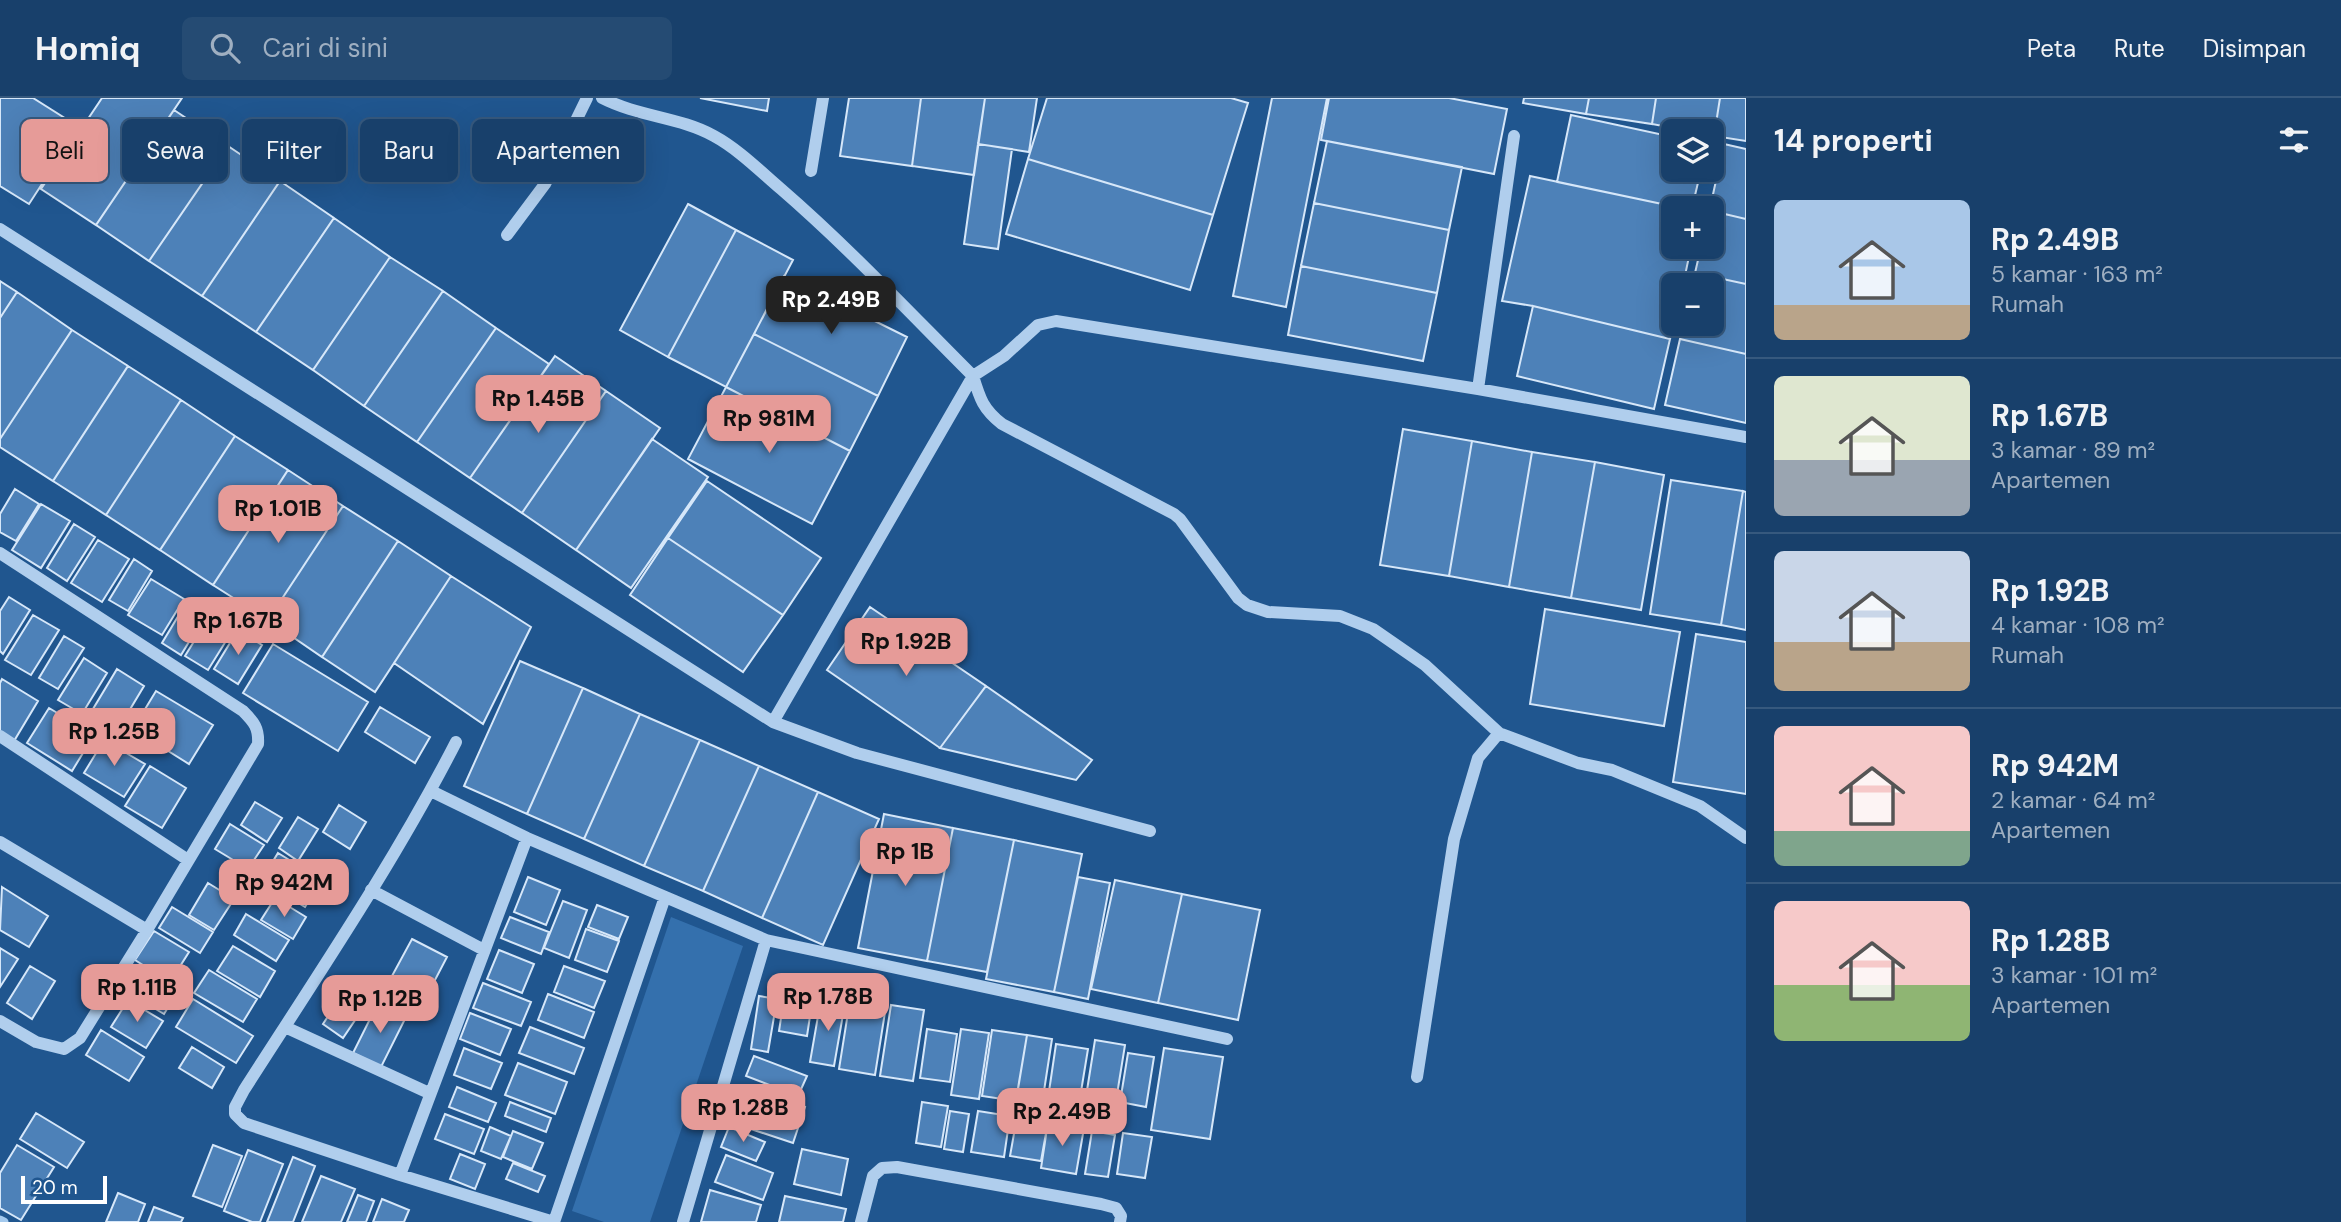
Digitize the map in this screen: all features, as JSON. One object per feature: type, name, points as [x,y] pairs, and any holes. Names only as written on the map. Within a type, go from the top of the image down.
[{"type":"street","points":[[507,235],[545,184],[587,98]]},
{"type":"street","points":[[602,98],[623,109],[685,124],[713,135],[731,147],[806,211],[973,376],[988,413],[1002,424],[1180,519],[1238,598],[1247,605],[1268,612],[1340,617],[1373,629],[1425,664],[1500,733],[1578,764],[1612,770],[1700,806],[1746,838]]},
{"type":"street","points":[[811,171],[823,98]]},
{"type":"street","points":[[1478,390],[1514,136]]},
{"type":"street","points":[[0,229],[773,722],[856,754],[1150,831]]},
{"type":"street","points":[[773,722],[973,376],[1004,356],[1038,325],[1056,321],[1746,437]]},
{"type":"street","points":[[0,553],[243,711],[256,724],[258,744],[147,930],[74,1044],[64,1049],[48,1046],[0,1021]]},
{"type":"street","points":[[1417,1077],[1454,839],[1478,758],[1500,733]]},
{"type":"street","points":[[0,736],[188,860]]},
{"type":"street","points":[[456,742],[431,791],[371,890],[236,1103],[237,1118],[244,1123],[400,1175],[554,1222],[665,897]]},
{"type":"street","points":[[431,791],[527,838],[766,940],[1227,1040]]},
{"type":"street","points":[[400,1175],[527,838]]},
{"type":"street","points":[[0,842],[147,930]]},
{"type":"street","points":[[371,890],[484,950]]},
{"type":"street","points":[[683,1222],[766,940]]},
{"type":"street","points":[[285,1027],[429,1093]]},
{"type":"street","points":[[862,1222],[873,1176],[882,1168],[897,1167],[1101,1204],[1116,1208],[1121,1216],[1120,1222]]},
{"type":"shaded area","points":[[671,917],[743,946],[650,1222],[604,1222],[572,1211]]},
{"type":"building","points":[[0,98],[33,98],[66,119],[21,119],[21,182],[43,182],[29,204],[0,186]]},
{"type":"building","points":[[102,98],[182,98],[168,119],[122,119],[122,182],[125,182],[96,225],[41,189],[46,182],[108,182],[108,119],[88,119]]},
{"type":"building","points":[[700,98],[769,98],[767,111]]},
{"type":"building","points":[[849,98],[921,98],[912,166],[840,156]]},
{"type":"building","points":[[921,98],[985,98],[974,175],[912,166]]},
{"type":"building","points":[[985,98],[1037,98],[1029,152],[978,144]]},
{"type":"building","points":[[1047,98],[1231,98],[1248,103],[1213,215],[1028,159]]},
{"type":"building","points":[[1272,98],[1327,98],[1286,307],[1233,296]]},
{"type":"building","points":[[1329,98],[1449,98],[1507,109],[1494,174],[1321,140]]},
{"type":"building","points":[[1524,98],[1589,98],[1586,114],[1523,103]]},
{"type":"building","points":[[1589,98],[1656,98],[1652,124],[1586,114]]},
{"type":"building","points":[[1656,98],[1720,98],[1717,119],[1661,119],[1661,126],[1652,124]]},
{"type":"building","points":[[1720,98],[1746,98],[1746,141],[1724,138],[1724,119],[1717,119]]},
{"type":"building","points":[[174,110],[188,119],[168,119]]},
{"type":"building","points":[[1571,115],[1661,134],[1661,182],[1698,182],[1695,196],[1661,196],[1661,204],[1557,182]]},
{"type":"building","points":[[1327,141],[1462,167],[1449,230],[1314,203]]},
{"type":"building","points":[[978,144],[1012,149],[998,249],[964,244]]},
{"type":"building","points":[[1724,144],[1746,149],[1746,219],[1724,214],[1724,196],[1713,196],[1716,182],[1724,182]]},
{"type":"building","points":[[228,146],[242,155],[242,182],[279,182],[202,296],[149,261],[203,182],[228,182]]},
{"type":"building","points":[[1028,159],[1213,215],[1190,290],[1006,234]]},
{"type":"building","points":[[1530,176],[1661,204],[1661,259],[1688,259],[1686,273],[1661,273],[1661,336],[1671,336],[1670,339],[1502,301]]},
{"type":"building","points":[[125,182],[203,182],[149,261],[96,225]]},
{"type":"building","points":[[279,182],[334,218],[256,332],[202,296]]},
{"type":"building","points":[[1314,203],[1449,230],[1437,293],[1301,266]]},
{"type":"building","points":[[688,204],[736,230],[668,357],[620,330]]},
{"type":"building","points":[[1724,214],[1746,219],[1746,284],[1724,279],[1724,273],[1695,273],[1698,259],[1724,259]]},
{"type":"building","points":[[334,218],[390,257],[313,370],[256,332]]},
{"type":"building","points":[[736,230],[793,260],[726,387],[668,357]]},
{"type":"building","points":[[390,257],[443,291],[364,406],[313,370]]},
{"type":"building","points":[[1301,266],[1437,293],[1423,361],[1288,335]]},
{"type":"building","points":[[784,276],[907,337],[878,396],[754,334]]},
{"type":"building","points":[[1724,279],[1746,284],[1746,354],[1680,339],[1681,336],[1724,336]]},
{"type":"building","points":[[0,281],[17,292],[0,318]]},
{"type":"building","points":[[443,291],[496,328],[417,442],[364,406]]},
{"type":"building","points":[[17,292],[72,330],[0,439],[0,318]]},
{"type":"building","points":[[1533,306],[1670,339],[1654,409],[1517,376]]},
{"type":"building","points":[[496,328],[549,364],[470,478],[417,442]]},
{"type":"building","points":[[72,330],[128,366],[53,481],[0,447],[0,439]]},
{"type":"building","points":[[754,334],[878,396],[850,451],[726,387]]},
{"type":"building","points":[[1680,339],[1746,354],[1746,423],[1665,405]]},
{"type":"building","points":[[555,356],[606,391],[522,513],[470,478]]},
{"type":"building","points":[[128,366],[181,400],[106,515],[53,481]]},
{"type":"building","points":[[726,387],[850,451],[812,524],[688,459]]},
{"type":"building","points":[[606,391],[660,428],[576,550],[522,513]]},
{"type":"building","points":[[181,400],[235,436],[160,550],[106,515]]},
{"type":"building","points":[[1403,429],[1472,441],[1449,576],[1380,565]]},
{"type":"building","points":[[235,436],[288,470],[213,585],[160,550]]},
{"type":"building","points":[[652,439],[708,477],[631,588],[576,550]]},
{"type":"building","points":[[1472,441],[1532,452],[1509,587],[1449,576]]},
{"type":"building","points":[[1532,452],[1595,462],[1571,598],[1509,587]]},
{"type":"building","points":[[1595,462],[1664,475],[1641,610],[1571,598]]},
{"type":"building","points":[[288,470],[343,506],[268,620],[213,585]]},
{"type":"building","points":[[1671,480],[1743,491],[1721,625],[1650,614]]},
{"type":"building","points":[[707,481],[821,558],[783,615],[668,538]]},
{"type":"building","points":[[15,489],[39,504],[16,541],[0,532],[0,514]]},
{"type":"building","points":[[1743,491],[1746,492],[1746,630],[1721,625]]},
{"type":"building","points":[[41,504],[70,521],[41,568],[12,550]]},
{"type":"building","points":[[343,506],[398,541],[322,657],[268,620]]},
{"type":"building","points":[[74,524],[95,537],[67,581],[47,568]]},
{"type":"building","points":[[668,538],[783,615],[743,672],[630,595]]},
{"type":"building","points":[[98,540],[129,559],[102,602],[71,583]]},
{"type":"building","points":[[398,541],[451,576],[375,692],[322,657]]},
{"type":"building","points":[[134,559],[152,571],[128,611],[109,600]]},
{"type":"building","points":[[451,576],[531,627],[483,724],[394,663]]},
{"type":"building","points":[[151,579],[184,599],[162,635],[128,615]]},
{"type":"building","points":[[9,597],[30,610],[3,654],[0,651],[0,611]]},
{"type":"building","points":[[188,600],[207,612],[181,655],[162,643]]},
{"type":"building","points":[[870,607],[986,686],[940,748],[827,670]]},
{"type":"building","points":[[1545,609],[1680,632],[1664,726],[1530,704]]},
{"type":"building","points":[[211,614],[234,628],[208,670],[185,656]]},
{"type":"building","points":[[33,615],[59,630],[31,675],[5,660]]},
{"type":"building","points":[[238,630],[262,645],[238,684],[214,669]]},
{"type":"building","points":[[1696,634],[1746,642],[1746,794],[1673,782]]},
{"type":"building","points":[[64,636],[84,648],[58,689],[39,678]]},
{"type":"building","points":[[273,644],[368,702],[338,751],[243,693]]},
{"type":"building","points":[[84,658],[107,673],[82,714],[58,700]]},
{"type":"building","points":[[520,661],[583,688],[527,814],[464,786]]},
{"type":"building","points":[[117,669],[144,686],[117,731],[90,714]]},
{"type":"building","points":[[2,679],[38,701],[14,741],[0,732]]},
{"type":"building","points":[[986,686],[1092,760],[1076,780],[940,748]]},
{"type":"building","points":[[583,688],[640,714],[584,839],[527,814]]},
{"type":"building","points":[[156,691],[213,725],[189,764],[133,729]]},
{"type":"building","points":[[380,707],[430,737],[415,763],[365,732]]},
{"type":"building","points":[[49,708],[94,735],[72,771],[27,743]]},
{"type":"building","points":[[640,714],[700,740],[644,866],[584,839]]},
{"type":"building","points":[[104,740],[145,764],[124,797],[84,773]]},
{"type":"building","points":[[700,740],[759,766],[703,891],[644,866]]},
{"type":"building","points":[[150,766],[186,788],[162,828],[125,806]]},
{"type":"building","points":[[759,766],[818,792],[762,918],[703,891]]},
{"type":"building","points":[[818,792],[879,819],[823,945],[762,918]]},
{"type":"building","points":[[255,802],[282,818],[267,842],[241,825]]},
{"type":"building","points":[[339,805],[366,822],[350,849],[323,832]]},
{"type":"building","points":[[884,814],[953,828],[927,961],[858,948]]},
{"type":"building","points":[[298,817],[318,829],[298,861],[279,848]]},
{"type":"building","points":[[230,824],[264,845],[248,869],[215,849]]},
{"type":"building","points":[[953,828],[1014,840],[987,972],[927,961]]},
{"type":"building","points":[[1014,840],[1082,854],[1054,992],[986,979]]},
{"type":"building","points":[[278,853],[322,880],[305,907],[261,881]]},
{"type":"building","points":[[528,877],[560,890],[546,925],[514,912]]},
{"type":"building","points":[[1078,877],[1110,883],[1088,999],[1054,992]]},
{"type":"building","points":[[1115,880],[1182,894],[1158,1003],[1091,989]]},
{"type":"building","points":[[208,883],[234,899],[214,930],[189,915]]},
{"type":"building","points":[[2,887],[48,916],[29,947],[0,930]]},
{"type":"building","points":[[1182,894],[1260,910],[1238,1020],[1158,1003]]},
{"type":"building","points":[[275,898],[306,917],[293,939],[261,920]]},
{"type":"building","points":[[563,901],[587,910],[569,958],[544,948]]},
{"type":"building","points":[[597,905],[628,917],[619,939],[588,927]]},
{"type":"building","points":[[172,907],[213,932],[200,953],[159,928]]},
{"type":"building","points":[[246,914],[289,940],[276,961],[234,935]]},
{"type":"building","points":[[510,917],[549,932],[541,954],[501,938]]},
{"type":"building","points":[[586,929],[619,941],[607,972],[575,960]]},
{"type":"building","points":[[154,931],[189,952],[170,982],[135,960]]},
{"type":"building","points":[[412,939],[447,957],[422,1005],[386,987]]},
{"type":"building","points":[[233,946],[275,971],[260,997],[217,971]]},
{"type":"building","points":[[0,948],[18,959],[0,987]]},
{"type":"building","points":[[499,950],[534,964],[522,993],[487,979]]},
{"type":"building","points":[[30,966],[55,981],[32,1019],[7,1003]]},
{"type":"building","points":[[564,966],[605,981],[594,1008],[554,992]]},
{"type":"building","points":[[140,970],[177,993],[164,1014],[127,992]]},
{"type":"building","points":[[209,970],[257,999],[243,1022],[194,993]]},
{"type":"building","points":[[483,983],[531,1002],[521,1026],[473,1008]]},
{"type":"building","points":[[349,984],[370,998],[343,1038],[323,1024]]},
{"type":"building","points":[[786,986],[814,990],[807,1036],[779,1031]]},
{"type":"building","points":[[548,994],[594,1012],[584,1038],[538,1020]]},
{"type":"building","points":[[759,996],[777,999],[768,1052],[751,1049]]},
{"type":"building","points":[[193,999],[253,1036],[236,1063],[176,1027]]},
{"type":"building","points":[[821,999],[845,1003],[834,1066],[810,1062]]},
{"type":"building","points":[[128,1000],[163,1021],[146,1048],[111,1027]]},
{"type":"building","points":[[850,1000],[886,1006],[875,1075],[839,1069]]},
{"type":"building","points":[[378,1003],[406,1017],[381,1067],[353,1053]]},
{"type":"building","points":[[891,1005],[924,1010],[913,1081],[880,1076]]},
{"type":"building","points":[[470,1013],[511,1029],[500,1055],[460,1039]]},
{"type":"building","points":[[530,1027],[584,1048],[574,1074],[519,1053]]},
{"type":"building","points":[[927,1029],[957,1034],[950,1082],[920,1078]]},
{"type":"building","points":[[961,1029],[989,1033],[979,1099],[951,1095]]},
{"type":"building","points":[[101,1030],[144,1057],[129,1081],[86,1055]]},
{"type":"building","points":[[992,1030],[1027,1035],[1016,1101],[982,1096]]},
{"type":"building","points":[[1027,1035],[1052,1039],[1042,1104],[1016,1100]]},
{"type":"building","points":[[1095,1040],[1125,1045],[1115,1107],[1085,1103]]},
{"type":"building","points":[[1056,1044],[1088,1049],[1078,1110],[1047,1105]]},
{"type":"building","points":[[192,1047],[224,1067],[212,1088],[179,1068]]},
{"type":"building","points":[[464,1048],[502,1063],[491,1089],[454,1075]]},
{"type":"building","points":[[1164,1048],[1223,1057],[1210,1139],[1151,1130]]},
{"type":"building","points":[[1128,1053],[1154,1057],[1146,1107],[1120,1102]]},
{"type":"building","points":[[754,1056],[807,1076],[798,1096],[746,1076]]},
{"type":"building","points":[[518,1063],[567,1082],[555,1114],[505,1095]]},
{"type":"building","points":[[457,1087],[496,1103],[488,1122],[449,1107]]},
{"type":"building","points":[[745,1088],[805,1107],[793,1143],[733,1123]]},
{"type":"building","points":[[510,1102],[551,1118],[546,1132],[505,1116]]},
{"type":"building","points":[[922,1102],[948,1106],[941,1147],[916,1143]]},
{"type":"building","points":[[950,1111],[969,1114],[963,1152],[944,1149]]},
{"type":"building","points":[[978,1111],[1010,1116],[1004,1157],[971,1152]]},
{"type":"building","points":[[36,1113],[84,1142],[67,1168],[20,1139]]},
{"type":"building","points":[[445,1114],[484,1129],[474,1154],[435,1139]]},
{"type":"building","points":[[1017,1117],[1048,1122],[1041,1161],[1010,1156]]},
{"type":"building","points":[[1048,1122],[1084,1128],[1076,1174],[1041,1168]]},
{"type":"building","points":[[490,1127],[511,1136],[501,1159],[481,1151]]},
{"type":"building","points":[[729,1127],[765,1142],[756,1161],[721,1147]]},
{"type":"building","points":[[513,1131],[543,1143],[532,1169],[503,1157]]},
{"type":"building","points":[[1092,1131],[1115,1135],[1108,1177],[1085,1174]]},
{"type":"building","points":[[1123,1133],[1152,1137],[1145,1178],[1117,1174]]},
{"type":"building","points":[[17,1145],[54,1167],[21,1220],[0,1208],[0,1173]]},
{"type":"building","points":[[213,1145],[242,1156],[222,1207],[193,1196]]},
{"type":"building","points":[[802,1149],[848,1159],[841,1195],[794,1184]]},
{"type":"building","points":[[248,1150],[283,1164],[260,1222],[252,1222],[224,1211]]},
{"type":"building","points":[[460,1154],[485,1164],[475,1189],[450,1179]]},
{"type":"building","points":[[726,1155],[773,1173],[763,1200],[715,1182]]},
{"type":"building","points":[[293,1157],[315,1166],[293,1222],[267,1222]]},
{"type":"building","points":[[513,1163],[545,1176],[538,1192],[506,1179]]},
{"type":"building","points":[[321,1176],[355,1189],[341,1222],[302,1222]]},
{"type":"building","points":[[710,1190],[761,1205],[756,1222],[701,1222]]},
{"type":"building","points":[[118,1193],[145,1204],[138,1222],[106,1222]]},
{"type":"building","points":[[358,1195],[374,1201],[366,1222],[347,1222]]},
{"type":"building","points":[[785,1196],[846,1209],[843,1222],[779,1222]]},
{"type":"building","points":[[382,1199],[409,1210],[404,1222],[373,1222]]},
{"type":"building","points":[[154,1207],[183,1218],[181,1222],[148,1222]]},
{"type":"waterway","points":[[0,1220],[4,1222]]}]
